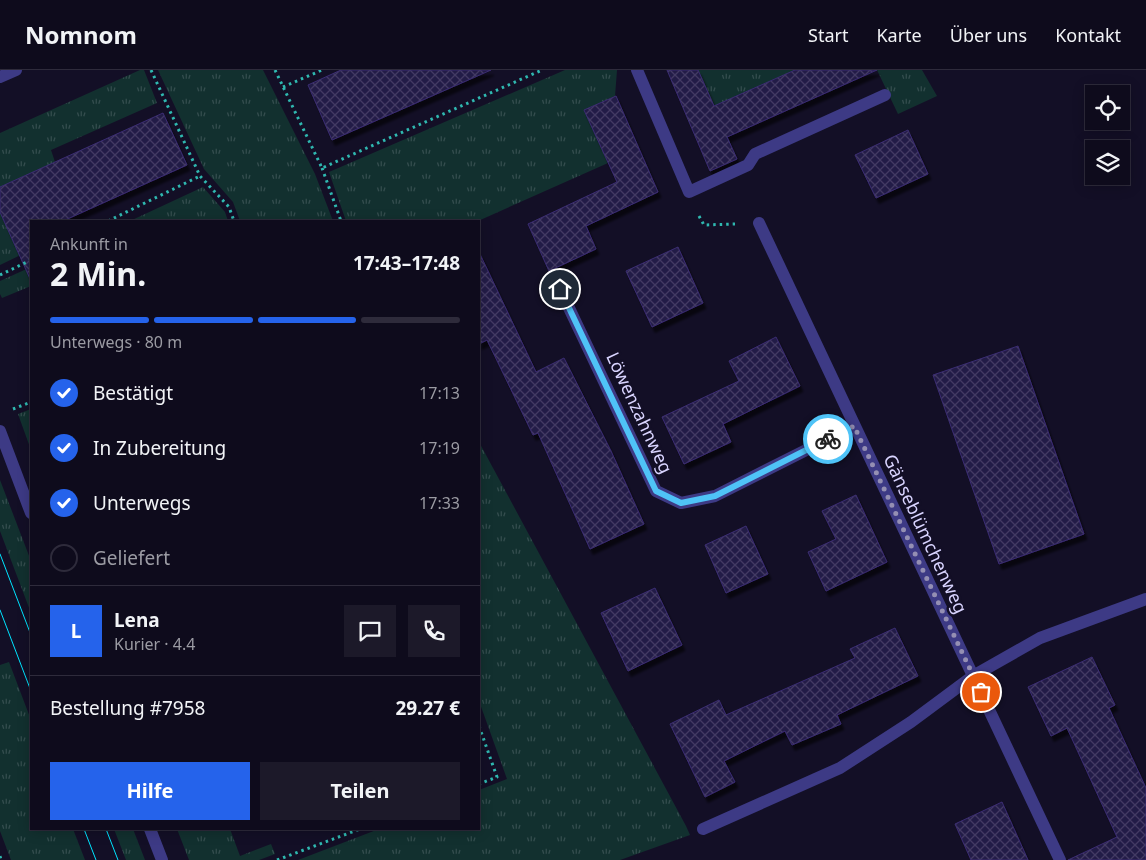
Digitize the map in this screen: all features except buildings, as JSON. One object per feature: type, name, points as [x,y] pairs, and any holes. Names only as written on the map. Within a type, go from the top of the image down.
[{"type":"street","points":[[0,77],[16,70]]},
{"type":"street","points":[[636,70],[689,192],[748,165],[755,154],[885,95]]},
{"type":"street","name":"Gänseblümchenweg","points":[[759,223],[1060,860]]},
{"type":"street","name":"Löwenzahnweg","points":[[560,289],[656,491],[681,503],[715,496],[854,426]]},
{"type":"street","points":[[0,431],[30,510]]},
{"type":"street","points":[[703,829],[840,768],[912,722],[973,676],[1040,638],[1146,599]]},
{"type":"street","points":[[150,830],[162,860]]},
{"type":"path","points":[[151,70],[200,176],[229,207],[234,220]]},
{"type":"path","points":[[275,70],[322,168],[341,220]]},
{"type":"path","points":[[283,88],[322,70]]},
{"type":"path","points":[[322,168],[542,70]]},
{"type":"path","points":[[110,220],[200,176]]},
{"type":"path","points":[[689,192],[704,225],[759,223]]},
{"type":"path","points":[[0,275],[30,260]]},
{"type":"path","points":[[8,411],[30,402]]},
{"type":"path","points":[[480,729],[497,778],[480,784]]},
{"type":"path","points":[[277,860],[357,830]]},
{"type":"path","points":[[0,856],[2,860]]},
{"type":"green space","points":[[140,70],[144,70],[157,103],[51,150],[55,162],[0,187],[0,133]]},
{"type":"green space","points":[[158,70],[263,70],[315,174],[333,220],[240,220],[233,202],[204,169]]},
{"type":"green space","points":[[565,70],[617,70],[615,96],[584,110],[608,163],[480,220],[346,220],[329,172]]},
{"type":"green space","points":[[698,70],[795,70],[714,106]]},
{"type":"green space","points":[[877,70],[922,70],[937,96],[898,114]]},
{"type":"green space","points":[[203,187],[225,212],[228,220],[132,220]]},
{"type":"green space","points":[[0,212],[14,243],[30,236],[30,250],[0,265]]},
{"type":"green space","points":[[30,267],[30,286],[2,298],[0,294],[0,281]]},
{"type":"green space","points":[[30,409],[30,447],[18,414]]},
{"type":"green space","points":[[480,444],[690,835],[620,860],[298,860],[376,830],[480,830],[480,790],[507,779],[480,704]]},
{"type":"green space","points":[[0,480],[30,558],[30,610],[0,531]]},
{"type":"green space","points":[[9,662],[30,717],[30,830],[73,830],[85,860],[11,860],[0,831],[0,665]]},
{"type":"green space","points":[[114,830],[133,830],[145,860],[126,860]]},
{"type":"green space","points":[[177,830],[230,830],[240,856],[271,844],[275,854],[259,860],[189,860]]},
{"type":"tram line","points":[[0,554],[30,632]]},
{"type":"tram line","points":[[0,610],[30,688]]},
{"type":"tram line","points":[[84,830],[96,860]]},
{"type":"tram line","points":[[106,830],[118,860]]},
{"type":"way so far","points":[[828,439],[854,426],[981,692]]},
{"type":"route","points":[[560,289],[656,491],[681,503],[715,496],[828,439]]}]
